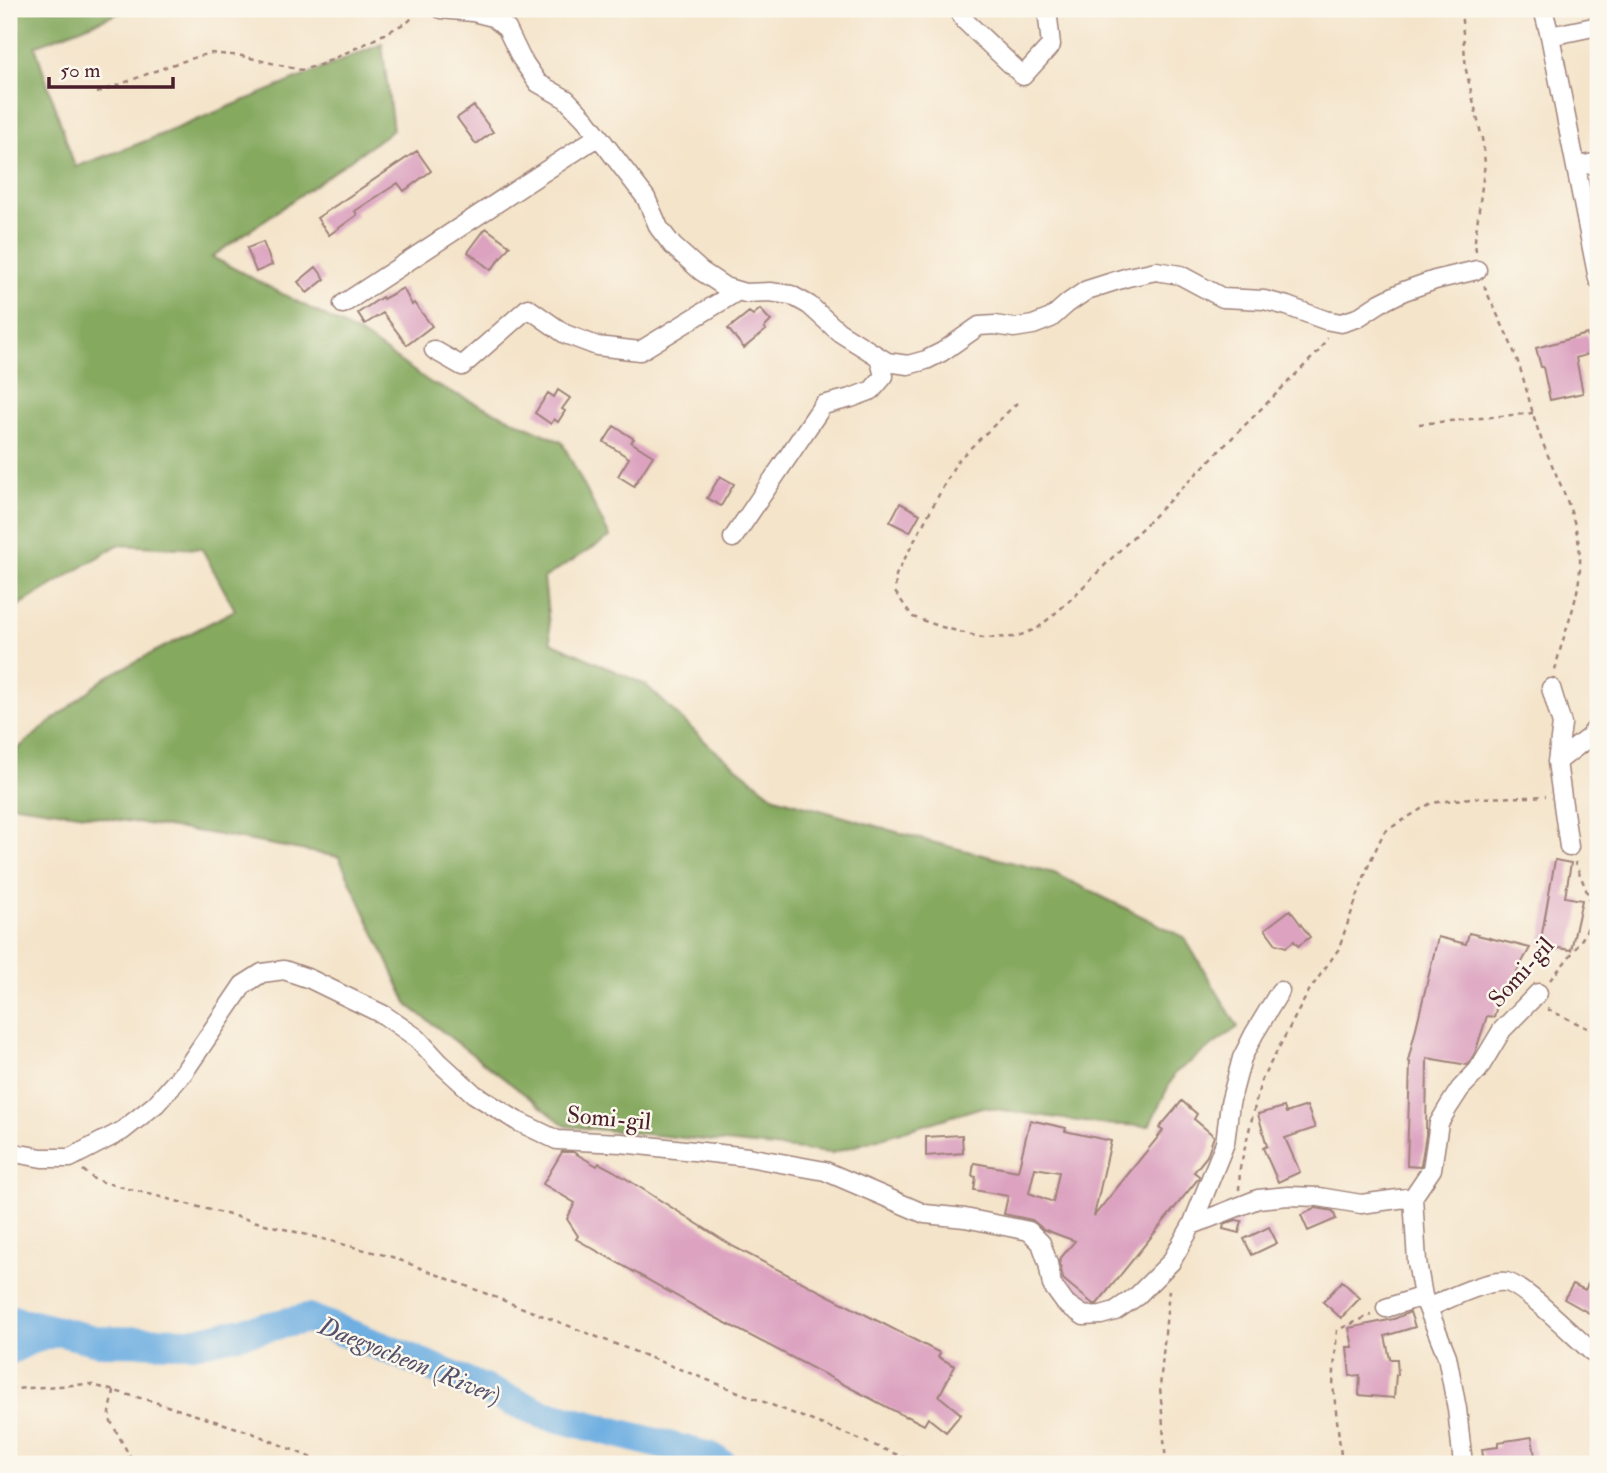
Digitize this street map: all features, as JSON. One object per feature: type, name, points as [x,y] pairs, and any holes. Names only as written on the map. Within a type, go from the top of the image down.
[{"type":"street","points":[[440,9],[493,17],[507,29],[521,58],[538,83],[566,99],[586,120],[646,198],[659,228],[673,246],[701,271],[725,287],[745,293],[791,295],[809,305],[839,332],[887,362],[908,365],[926,360],[979,326],[1014,328],[1033,325],[1051,318],[1087,290],[1156,271],[1180,275],[1223,298],[1264,300],[1341,323],[1357,318],[1404,291],[1477,270]]},
{"type":"street","points":[[957,9],[1023,76],[1051,45],[1047,9]]},
{"type":"street","points":[[1543,9],[1598,279]]},
{"type":"street","points":[[1550,36],[1598,26]]},
{"type":"street","points":[[342,304],[597,136]]},
{"type":"street","points":[[1576,167],[1598,162]]},
{"type":"street","points":[[434,350],[462,366],[528,308],[565,334],[597,346],[640,351],[738,291]]},
{"type":"street","points":[[733,538],[823,405],[872,390],[884,376],[879,357]]},
{"type":"street","points":[[1551,688],[1562,724],[1557,762],[1569,847]]},
{"type":"street","points":[[1557,762],[1589,737],[1598,726]]},
{"type":"street","name":"Somi-gil","points":[[9,1152],[42,1158],[70,1158],[122,1131],[156,1104],[184,1072],[243,985],[262,973],[284,970],[310,979],[384,1015],[417,1038],[474,1094],[517,1121],[557,1140],[621,1143],[748,1157],[825,1171],[925,1214],[965,1218],[1029,1231],[1041,1243],[1052,1284],[1065,1303],[1084,1316],[1101,1315],[1115,1311],[1137,1296],[1171,1262],[1192,1226],[1225,1143],[1230,1103],[1242,1058],[1280,991]]},
{"type":"street","name":"Somi-gil","points":[[1413,1197],[1432,1169],[1439,1123],[1449,1106],[1478,1070],[1502,1030],[1535,997]]},
{"type":"street","points":[[1192,1226],[1258,1199],[1319,1197],[1361,1204],[1413,1197],[1417,1262],[1425,1302],[1447,1356],[1457,1409],[1463,1464]]},
{"type":"street","points":[[1386,1308],[1425,1302],[1488,1284],[1506,1282],[1529,1295],[1591,1351]]},
{"type":"path","points":[[97,93],[211,53],[242,56],[300,70],[310,68],[410,21],[419,9]]},
{"type":"path","points":[[1461,9],[1466,70],[1485,163],[1475,240],[1477,270],[1515,355],[1543,442],[1570,504],[1576,528],[1580,565],[1576,601],[1551,688]]},
{"type":"path","points":[[1017,403],[957,461],[896,575],[895,592],[913,617],[984,638],[1016,637],[1038,628],[1066,604],[1320,350],[1335,322]]},
{"type":"path","points":[[1419,424],[1533,413]]},
{"type":"path","points":[[1238,1207],[1240,1168],[1261,1081],[1309,991],[1338,950],[1369,864],[1384,832],[1431,803],[1470,798],[1561,794]]},
{"type":"path","name":"Somi-gil","points":[[1535,997],[1583,937],[1591,916],[1589,901],[1569,847]]},
{"type":"path","points":[[1535,997],[1598,1033]]},
{"type":"path","points":[[70,1158],[95,1180],[392,1257],[920,1464]]},
{"type":"path","points":[[1166,1464],[1160,1387],[1169,1290]]},
{"type":"path","points":[[1342,1464],[1334,1385],[1337,1330],[1386,1308]]},
{"type":"path","points":[[9,1387],[14,1389],[89,1384],[250,1432],[326,1464]]},
{"type":"path","points":[[114,1391],[109,1418],[134,1464]]},
{"type":"green space","points":[[9,9],[129,9],[35,46],[75,167],[382,44],[393,130],[212,257],[365,337],[431,383],[562,442],[610,537],[544,578],[551,642],[646,685],[711,747],[775,797],[928,841],[1054,873],[1184,937],[1238,1027],[1175,1073],[1149,1126],[1099,1124],[982,1107],[832,1153],[566,1126],[408,1005],[339,857],[208,833],[9,804],[10,755],[106,677],[235,610],[202,549],[118,545],[9,613]]},
{"type":"building","points":[[474,106],[493,132],[476,144],[457,118]]},
{"type":"building","points":[[417,151],[431,171],[404,191],[398,183],[355,211],[357,215],[329,235],[317,218]]},
{"type":"building","points":[[486,228],[510,246],[491,270],[468,252]]},
{"type":"building","points":[[263,242],[272,265],[256,272],[247,248]]},
{"type":"building","points":[[316,267],[325,279],[307,293],[298,282]]},
{"type":"building","points":[[403,288],[412,305],[414,303],[432,326],[407,345],[383,313],[365,324],[358,313],[382,297],[383,299]]},
{"type":"building","points":[[760,309],[771,321],[764,328],[766,330],[744,348],[728,329],[749,312],[753,315]]},
{"type":"building","points":[[1587,334],[1592,353],[1576,358],[1583,393],[1550,400],[1536,348]]},
{"type":"building","points":[[558,390],[570,398],[562,409],[565,411],[558,422],[554,419],[551,424],[535,413],[548,393],[554,397]]},
{"type":"building","points":[[614,426],[634,439],[631,442],[653,456],[634,486],[618,476],[629,458],[604,442]]},
{"type":"building","points":[[720,476],[734,484],[721,506],[707,498]]},
{"type":"building","points":[[900,503],[920,514],[910,532],[890,522]]},
{"type":"building","points":[[1555,860],[1571,863],[1565,897],[1582,900],[1571,950],[1540,945]]},
{"type":"building","points":[[1290,910],[1310,937],[1298,946],[1294,941],[1286,947],[1276,944],[1265,929]]},
{"type":"building","points":[[1469,933],[1530,948],[1505,992],[1501,990],[1494,1017],[1487,1016],[1469,1063],[1467,1065],[1427,1058],[1426,1135],[1421,1165],[1407,1166],[1408,1061],[1438,937],[1466,944]]},
{"type":"building","points":[[1182,1101],[1197,1114],[1194,1119],[1214,1136],[1207,1156],[1194,1172],[1199,1176],[1198,1179],[1097,1304],[1093,1304],[1063,1279],[1059,1260],[1075,1241],[1043,1229],[1032,1220],[1004,1214],[1008,1196],[974,1190],[974,1163],[1018,1171],[1030,1120],[1111,1141],[1094,1216],[1163,1131],[1159,1128]],"holes":[[[1035,1168],[1059,1172],[1053,1202],[1029,1193]]]},
{"type":"building","points":[[1307,1106],[1315,1128],[1285,1138],[1300,1172],[1278,1182],[1263,1148],[1267,1146],[1258,1114],[1284,1107],[1286,1113]]},
{"type":"building","points":[[962,1135],[963,1153],[926,1156],[926,1137]]},
{"type":"building","points":[[562,1152],[573,1152],[597,1166],[599,1163],[734,1247],[940,1353],[938,1357],[955,1366],[939,1396],[961,1414],[946,1432],[928,1418],[924,1425],[906,1417],[703,1311],[576,1239],[578,1236],[567,1219],[575,1203],[543,1184]]},
{"type":"building","points":[[1316,1208],[1333,1211],[1336,1219],[1308,1231],[1301,1215]]},
{"type":"building","points":[[1242,1221],[1239,1233],[1223,1229],[1224,1224]]},
{"type":"building","points":[[1269,1227],[1277,1243],[1252,1255],[1244,1239]]},
{"type":"building","points":[[1342,1281],[1360,1298],[1341,1318],[1323,1302]]},
{"type":"building","points":[[1573,1284],[1585,1290],[1588,1284],[1598,1290],[1598,1318],[1564,1299]]},
{"type":"building","points":[[1410,1312],[1415,1327],[1385,1336],[1390,1359],[1397,1359],[1398,1375],[1394,1398],[1359,1395],[1360,1375],[1350,1376],[1347,1347],[1353,1347],[1349,1328],[1394,1319]]},
{"type":"building","points":[[1532,1437],[1536,1463],[1484,1464],[1482,1449],[1498,1447],[1498,1442]]},
{"type":"waterway","name":"Daegyocheon (River)","points":[[9,1319],[98,1341],[197,1342],[308,1318],[543,1414],[711,1457],[722,1464]]},
{"type":"waterway","points":[[9,1350],[58,1331]]}]
